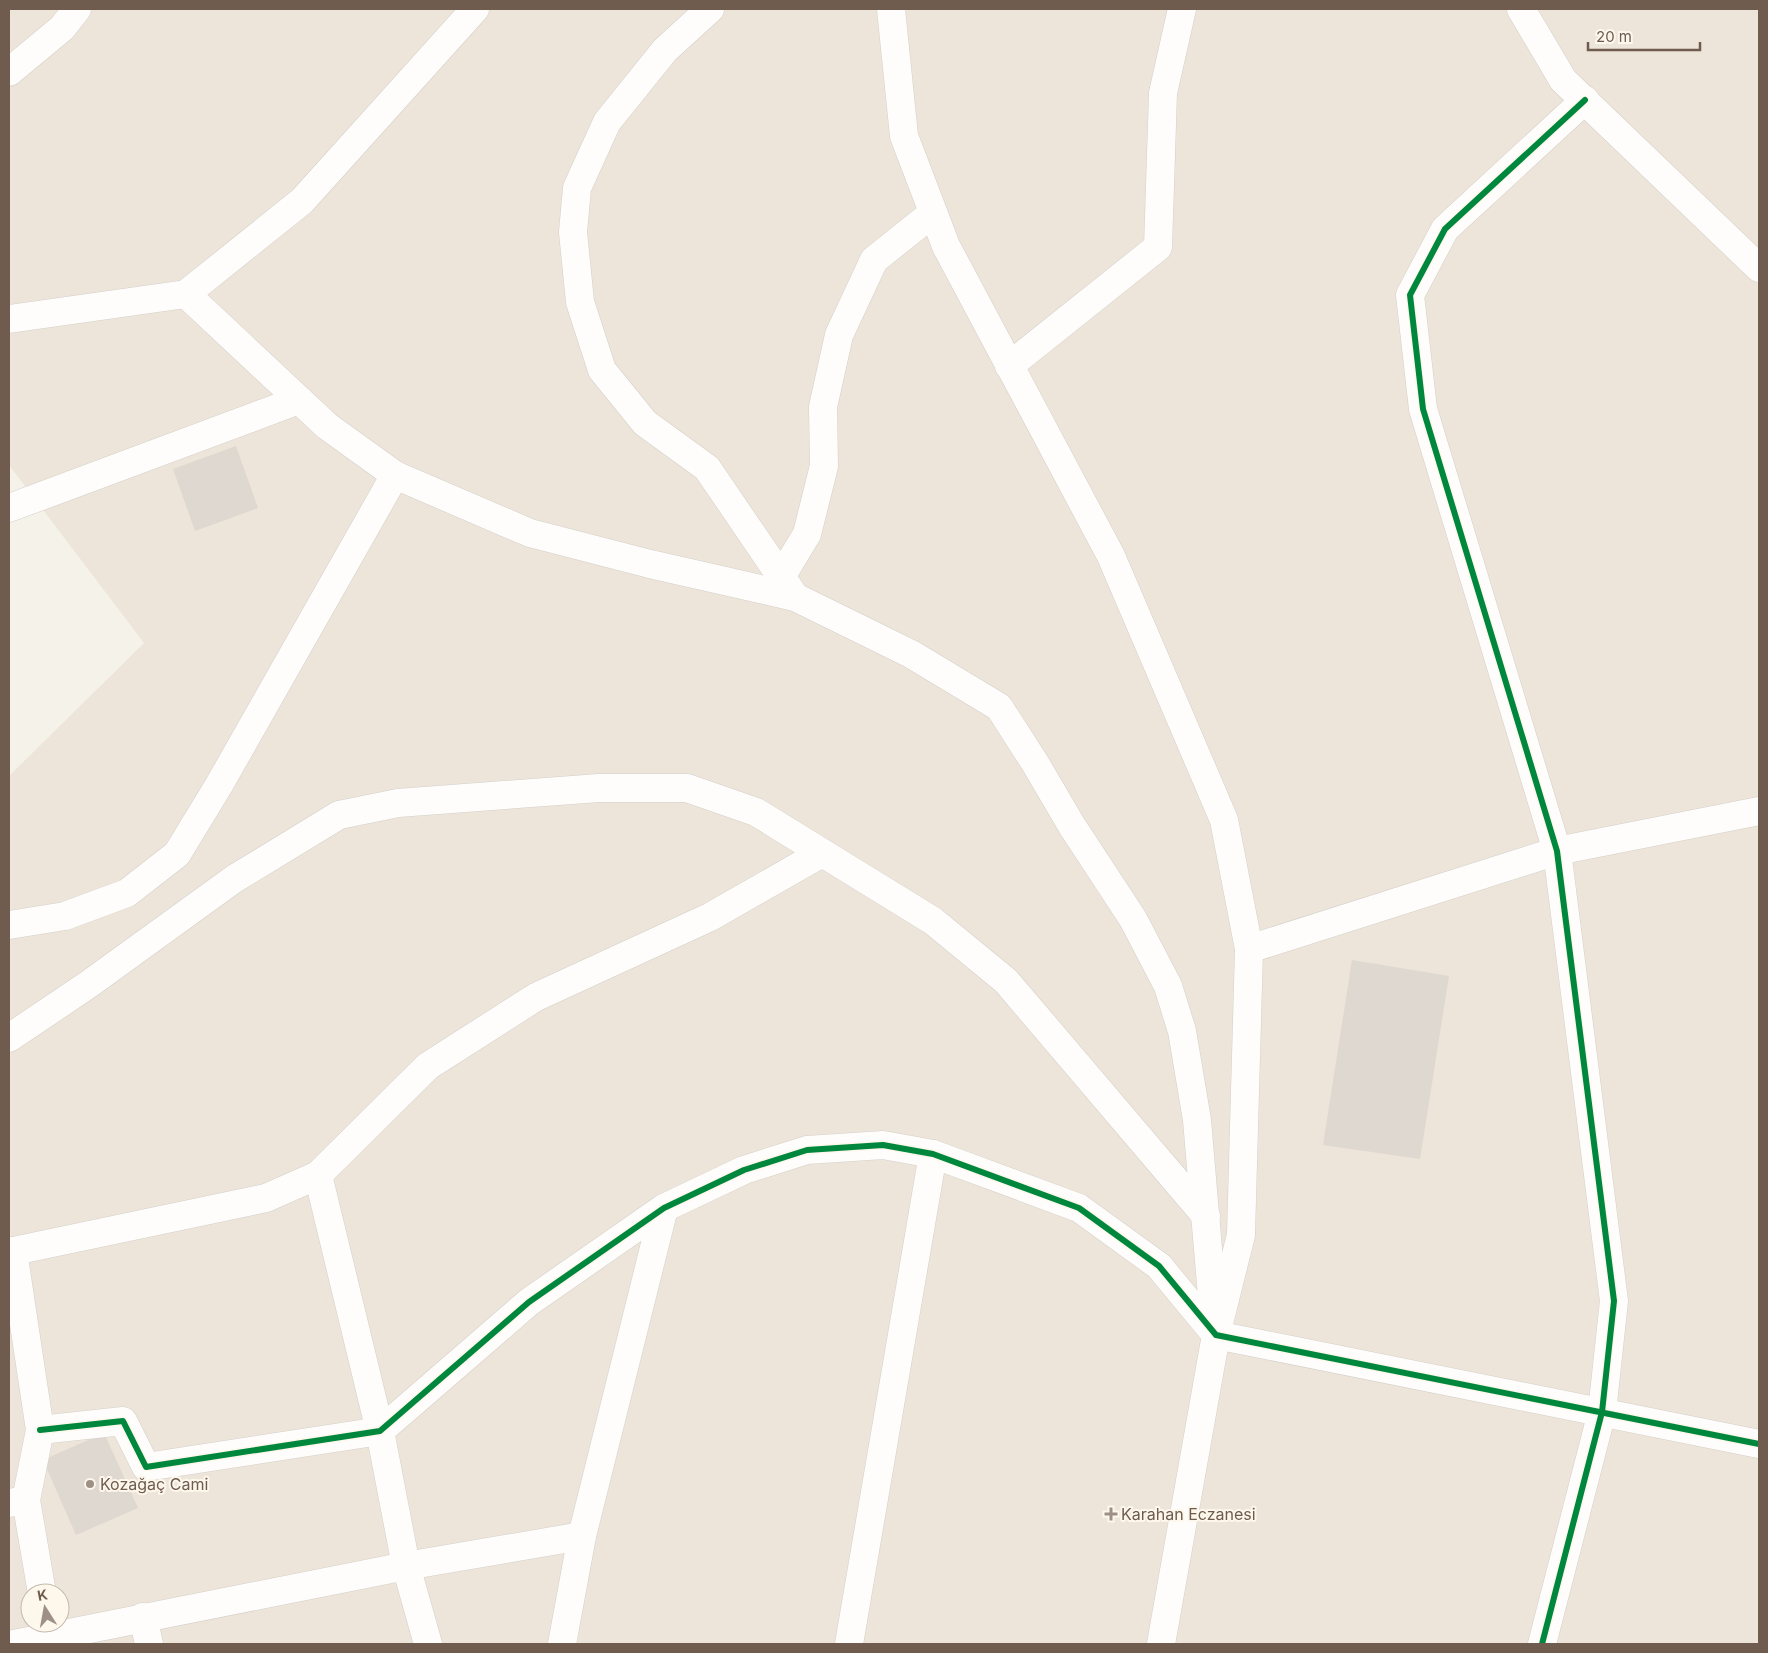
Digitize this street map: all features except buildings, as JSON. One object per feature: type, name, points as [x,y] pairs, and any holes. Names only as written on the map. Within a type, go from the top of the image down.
[{"type":"street","points":[[9,72],[62,28],[77,9]]},
{"type":"street","points":[[9,319],[186,294],[302,201],[475,9]]},
{"type":"street","points":[[710,9],[665,50],[607,122],[577,188],[573,232],[580,302],[602,370],[645,423],[707,468],[788,587]]},
{"type":"street","points":[[891,9],[904,136],[946,246],[1110,556],[1224,820],[1249,949],[1241,1234],[1216,1335],[1161,1644]]},
{"type":"street","points":[[1010,366],[1158,247],[1163,93],[1182,9]]},
{"type":"street","points":[[1521,9],[1563,80],[1759,268]]},
{"type":"street","points":[[1542,1644],[1602,1412],[1614,1301],[1556,851],[1423,409],[1410,295],[1444,228],[1585,100]]},
{"type":"street","points":[[788,587],[807,534],[824,466],[824,407],[839,335],[874,260],[934,213]]},
{"type":"street","points":[[186,294],[327,426],[395,475],[530,533],[650,564],[788,587],[911,654],[999,707],[1072,826],[1133,919],[1168,986],[1182,1030],[1197,1120],[1216,1335]]},
{"type":"street","points":[[9,508],[299,400]]},
{"type":"street","points":[[9,925],[65,916],[127,893],[177,854],[219,785],[395,475]]},
{"type":"street","points":[[9,1038],[89,984],[234,879],[338,814],[398,803],[599,788],[687,788],[756,812],[933,921],[1006,981],[1206,1216]]},
{"type":"street","points":[[1249,949],[1556,851],[1759,811]]},
{"type":"street","points":[[39,1583],[18,1502],[40,1430],[11,1251],[266,1198],[318,1175],[428,1066],[536,997],[710,917],[822,853]]},
{"type":"street","points":[[40,1430],[123,1421],[146,1467],[380,1431],[529,1302],[664,1208],[744,1170],[808,1150],[882,1146],[934,1154],[1079,1208],[1160,1266],[1216,1335],[1759,1444]]},
{"type":"street","points":[[849,1644],[934,1154]]},
{"type":"street","points":[[318,1175],[380,1431],[406,1566],[428,1644]]},
{"type":"street","points":[[562,1644],[582,1536],[664,1208]]},
{"type":"street","points":[[70,1627],[143,1618],[406,1566],[582,1536]]},
{"type":"street","points":[[143,1618],[149,1644]]},
{"type":"street","points":[[14,1644],[42,1633]]},
{"type":"shaded area","points":[[9,9],[1759,9],[1759,1644],[9,1644],[9,776],[144,643],[9,465]]},
{"type":"cycle path","points":[[1542,1644],[1602,1412],[1614,1301],[1557,851],[1423,409],[1410,295],[1445,229],[1585,100]]},
{"type":"cycle path","points":[[40,1430],[123,1421],[146,1467],[380,1431],[529,1302],[664,1208],[744,1170],[807,1150],[883,1145],[933,1154],[1079,1208],[1159,1266],[1216,1335],[1759,1444]]},
{"type":"place","name":"Kozağaç Cami","points":[[90,1484]]},
{"type":"place","name":"Karahan Eczanesi","points":[[1111,1514]]}]
